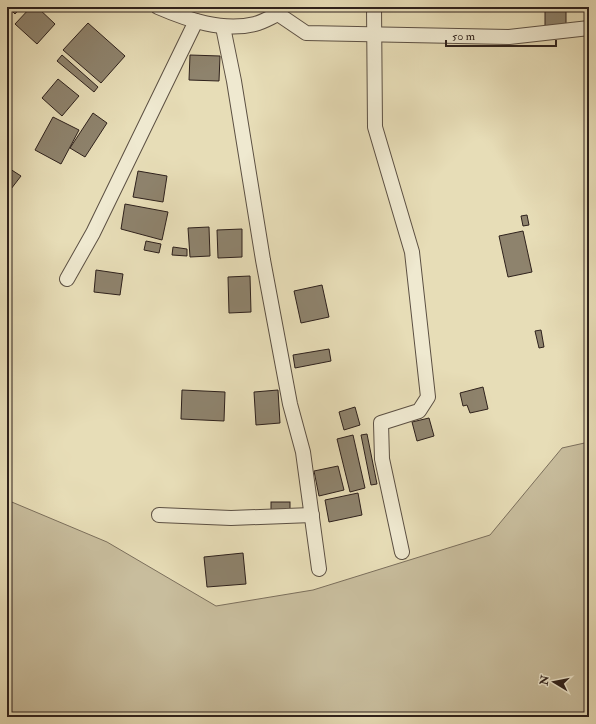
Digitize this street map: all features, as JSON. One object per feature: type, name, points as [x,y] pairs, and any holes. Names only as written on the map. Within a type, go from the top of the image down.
[{"type":"street","points":[[158,7],[182,18],[223,26],[255,24],[280,10],[306,33],[509,37],[589,28]]},
{"type":"street","points":[[374,7],[375,127],[412,252],[428,396],[419,412],[381,422],[382,459],[402,552]]},
{"type":"street","points":[[67,279],[93,233],[196,21]]},
{"type":"street","points":[[223,26],[234,81],[263,260],[290,404],[303,452],[319,569]]},
{"type":"street","points":[[159,515],[231,518],[312,514]]},
{"type":"shaded area","points":[[589,442],[589,717],[7,717],[7,500],[107,542],[216,606],[313,590],[490,535],[562,448]]},
{"type":"building","points":[[8,7],[21,7],[15,14]]},
{"type":"building","points":[[31,7],[37,7],[55,24],[37,44],[15,24]]},
{"type":"building","points":[[545,7],[566,7],[566,27],[545,28]]},
{"type":"building","points":[[88,23],[125,56],[101,83],[63,50]]},
{"type":"building","points":[[62,55],[98,87],[94,92],[57,61]]},
{"type":"building","points":[[190,55],[220,56],[219,81],[189,80]]},
{"type":"building","points":[[58,79],[79,96],[62,116],[42,98]]},
{"type":"building","points":[[93,113],[107,123],[85,157],[70,148]]},
{"type":"building","points":[[53,117],[79,130],[61,164],[35,150]]},
{"type":"building","points":[[7,167],[21,176],[11,189],[7,186]]},
{"type":"building","points":[[138,171],[167,176],[163,202],[133,197]]},
{"type":"building","points":[[125,204],[168,212],[162,240],[121,229]]},
{"type":"building","points":[[527,215],[529,225],[523,226],[521,216]]},
{"type":"building","points":[[209,227],[210,256],[190,257],[188,228]]},
{"type":"building","points":[[242,229],[242,257],[218,258],[217,230]]},
{"type":"building","points":[[523,231],[532,272],[508,277],[499,236]]},
{"type":"building","points":[[146,241],[161,244],[159,253],[144,250]]},
{"type":"building","points":[[173,247],[187,249],[187,256],[172,255]]},
{"type":"building","points":[[96,270],[123,274],[120,295],[94,292]]},
{"type":"building","points":[[250,276],[251,312],[229,313],[228,277]]},
{"type":"building","points":[[322,285],[329,317],[301,323],[294,291]]},
{"type":"building","points":[[541,330],[544,347],[539,348],[535,331]]},
{"type":"building","points":[[329,349],[331,361],[295,368],[293,355]]},
{"type":"building","points":[[483,387],[488,409],[470,413],[467,405],[463,406],[460,393]]},
{"type":"building","points":[[182,390],[225,392],[224,421],[181,419]]},
{"type":"building","points":[[278,390],[280,423],[256,425],[254,392]]},
{"type":"building","points":[[355,407],[360,425],[344,430],[339,412]]},
{"type":"building","points":[[429,418],[434,436],[417,441],[412,422]]},
{"type":"building","points":[[367,434],[377,484],[371,485],[361,435]]},
{"type":"building","points":[[353,435],[365,488],[350,492],[337,439]]},
{"type":"building","points":[[338,466],[344,490],[319,496],[314,471]]},
{"type":"building","points":[[358,493],[362,515],[329,522],[325,500]]},
{"type":"building","points":[[271,502],[290,502],[290,512],[271,512]]},
{"type":"building","points":[[243,553],[246,584],[207,587],[204,557]]}]
